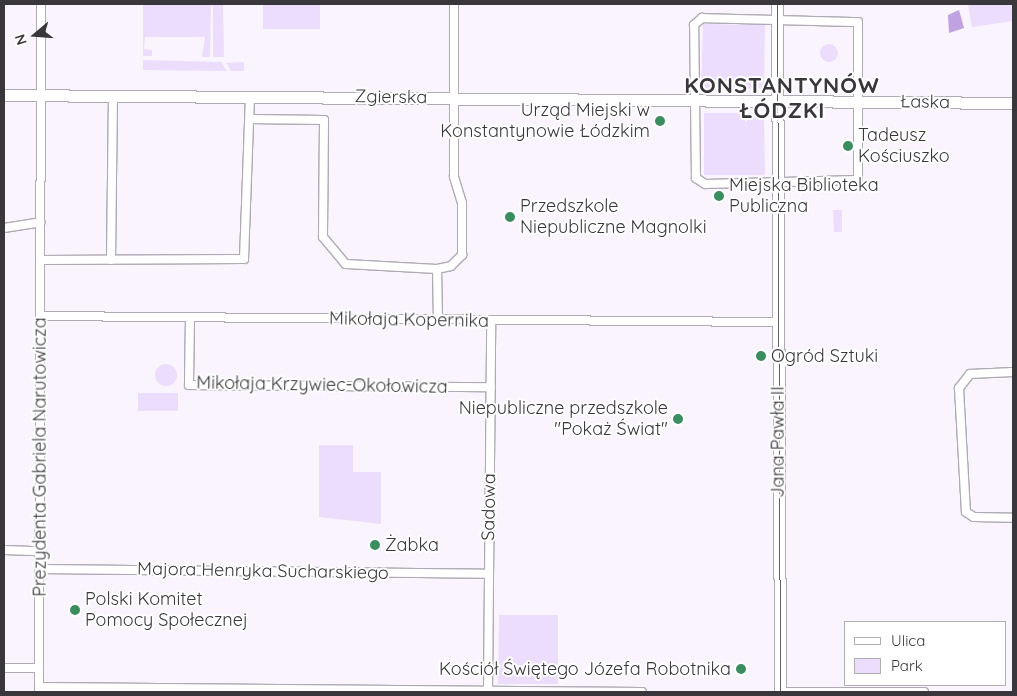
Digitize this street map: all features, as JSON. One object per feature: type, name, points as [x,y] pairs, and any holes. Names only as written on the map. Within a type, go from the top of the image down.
[{"type":"main road","name":"Jana Pawła II","points":[[777,4],[780,692]]},
{"type":"main road","name":"Zgierska","points":[[4,95],[778,101]]},
{"type":"main road","name":"Łaska","points":[[778,101],[1013,103]]},
{"type":"street","name":"Prezydenta Gabriela Narutowicza","points":[[39,689],[41,4]]},
{"type":"street","points":[[250,119],[324,120],[323,237],[346,264],[437,269],[451,266],[462,255],[462,203],[454,176],[454,4]]},
{"type":"street","points":[[698,18],[777,18],[858,22],[860,102],[858,180],[777,184],[700,182],[695,172],[695,100],[694,25],[698,18]]},
{"type":"street","points":[[112,260],[113,95]]},
{"type":"street","points":[[41,260],[244,259],[250,96]]},
{"type":"street","points":[[4,228],[41,222]]},
{"type":"street","points":[[437,269],[438,320]]},
{"type":"street","name":"Mikołaja Kopernika","points":[[41,316],[777,322]]},
{"type":"street","name":"Mikołaja Krzywiec-Okołowicza","points":[[190,318],[189,385],[490,387]]},
{"type":"street","name":"Sadowa","points":[[488,691],[491,321]]},
{"type":"street","points":[[1013,372],[970,374],[959,388],[966,512],[974,517],[1013,518]]},
{"type":"street","points":[[4,550],[39,551]]},
{"type":"street","name":"Majora Henryka Sucharskiego","points":[[39,569],[488,574]]},
{"type":"street","points":[[4,668],[39,668]]},
{"type":"street","points":[[39,689],[642,692]]},
{"type":"street","points":[[785,692],[924,692]]},
{"type":"green space","points":[[143,4],[211,4],[210,57],[202,57],[205,37],[145,37],[144,49],[152,50],[152,56],[143,56]]},
{"type":"green space","points":[[213,4],[223,4],[224,57],[213,57]]},
{"type":"green space","points":[[263,4],[320,4],[320,29],[263,29]]},
{"type":"green space","points":[[1013,4],[1013,21],[972,27],[968,5]]},
{"type":"green space","points":[[703,24],[765,25],[764,88],[701,91]]},
{"type":"green space","points":[[825,44],[833,44],[838,49],[836,60],[825,62],[820,57],[820,49]]},
{"type":"green space","points":[[143,60],[221,62],[227,71],[143,70]]},
{"type":"green space","points":[[244,62],[244,71],[231,71],[226,63]]},
{"type":"green space","points":[[704,113],[764,113],[765,175],[704,175]]},
{"type":"green space","points":[[833,210],[842,210],[842,232],[834,232]]},
{"type":"green space","points":[[166,364],[174,367],[177,375],[174,383],[166,386],[158,383],[155,375],[158,367]]},
{"type":"green space","points":[[138,393],[178,393],[178,411],[138,411]]},
{"type":"green space","points":[[319,445],[353,445],[353,472],[381,472],[381,524],[319,517]]},
{"type":"green space","points":[[499,615],[558,615],[558,684],[498,684]]},
{"type":"shaded area","points":[[959,10],[964,28],[949,33],[948,15]]},
{"type":"tram line","points":[[777,4],[780,692]]},
{"type":"place","name":"Urząd Miejski w Konstantynowie Łódzkim","points":[[660,121]]},
{"type":"place","name":"Tadeusz Kościuszko","points":[[848,146]]},
{"type":"place","name":"Miejska Biblioteka Publiczna","points":[[719,196]]},
{"type":"place","name":"Przedszkole Niepubliczne Magnolki","points":[[510,217]]},
{"type":"place","name":"Ogród Sztuki","points":[[761,356]]},
{"type":"place","name":"Niepubliczne przedszkole \"Pokaż Świat\"","points":[[678,419]]},
{"type":"place","name":"Żabka","points":[[375,545]]},
{"type":"place","name":"Polski Komitet Pomocy Społecznej","points":[[75,610]]},
{"type":"place","name":"Kościół Świętego Józefa Robotnika","points":[[741,669]]},
{"type":"district","name":"KONSTANTYNÓW ŁÓDZKI","points":[[782,98]]}]
